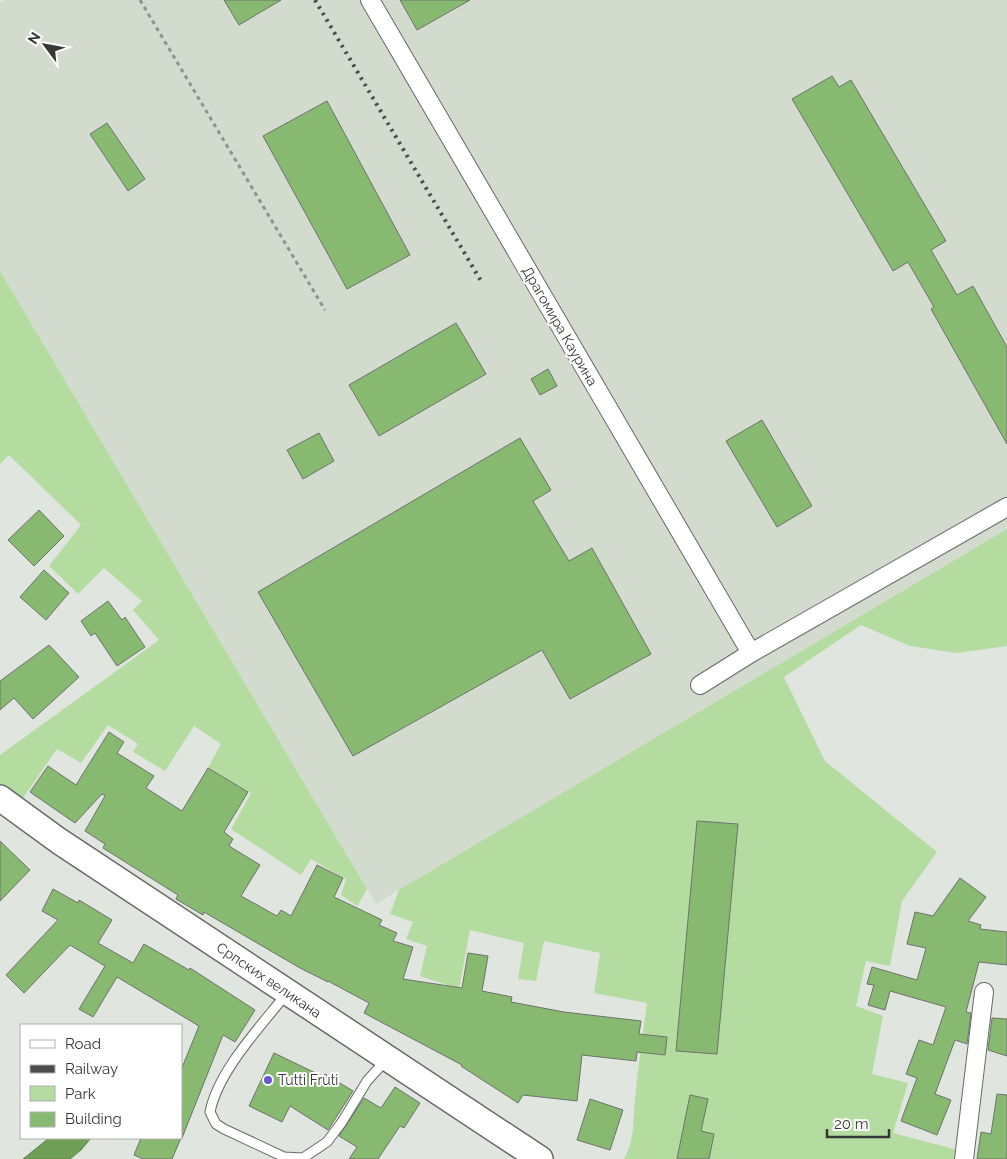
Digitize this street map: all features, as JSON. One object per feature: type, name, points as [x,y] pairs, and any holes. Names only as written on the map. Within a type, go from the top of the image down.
[{"type":"main road","name":"Српских великана","points":[[0,798],[59,841],[540,1159]]},
{"type":"street","name":"Драгомира Каурина","points":[[370,0],[751,653]]},
{"type":"street","points":[[700,685],[751,653],[1007,507]]},
{"type":"street","points":[[964,1159],[984,992]]},
{"type":"lane","points":[[288,993],[238,1056],[213,1097],[210,1112],[216,1124],[284,1157],[304,1158],[326,1142],[342,1122],[367,1081],[388,1058]]},
{"type":"path","points":[[140,0],[325,310]]},
{"type":"shaded area","points":[[5,0],[1007,0],[1007,529],[376,904],[0,271],[0,3]]},
{"type":"shaded area","points":[[48,1139],[90,1139],[70,1159],[23,1159]]},
{"type":"green space","points":[[0,271],[367,889],[357,906],[341,895],[346,879],[311,859],[301,875],[231,829],[251,793],[208,768],[221,744],[194,726],[165,771],[133,752],[138,744],[108,725],[81,763],[57,749],[21,801],[0,786],[0,755],[159,640],[133,610],[142,601],[104,568],[78,594],[49,566],[81,525],[9,455],[0,464]]},
{"type":"green space","points":[[1007,529],[1007,646],[957,653],[910,646],[861,625],[784,677],[825,761],[937,852],[902,901],[890,966],[866,961],[856,1006],[883,1016],[872,1074],[908,1083],[893,1133],[969,1153],[968,1159],[624,1159],[628,1152],[633,1130],[636,1087],[647,1003],[594,993],[600,953],[544,941],[536,981],[518,979],[524,943],[470,930],[459,989],[420,976],[427,946],[406,939],[413,922],[390,914],[399,890]]},
{"type":"building","points":[[224,0],[281,0],[239,25]]},
{"type":"building","points":[[400,0],[470,0],[417,30]]},
{"type":"building","points":[[832,76],[839,87],[851,80],[946,241],[931,250],[957,295],[973,286],[1007,347],[1007,444],[931,309],[934,307],[908,262],[893,271],[792,99]]},
{"type":"building","points":[[327,101],[410,255],[347,289],[263,136]]},
{"type":"building","points":[[107,123],[145,179],[128,191],[90,134]]},
{"type":"building","points":[[456,323],[486,374],[379,436],[349,385]]},
{"type":"building","points":[[548,369],[557,386],[540,395],[531,379]]},
{"type":"building","points":[[762,420],[812,506],[777,527],[726,441]]},
{"type":"building","points":[[319,433],[334,461],[303,479],[287,450]]},
{"type":"building","points":[[520,438],[551,490],[533,501],[569,561],[592,548],[651,654],[570,699],[542,650],[353,756],[258,592]]},
{"type":"building","points":[[39,510],[64,536],[34,566],[8,540]]},
{"type":"building","points":[[44,570],[69,593],[46,620],[20,597]]},
{"type":"building","points":[[108,601],[122,620],[125,617],[145,647],[117,666],[95,633],[91,636],[81,621]]},
{"type":"building","points":[[49,645],[79,677],[33,719],[14,698],[0,710],[0,681]]},
{"type":"building","points":[[109,732],[124,742],[117,753],[154,776],[146,788],[182,811],[208,768],[248,792],[224,832],[233,839],[229,846],[260,865],[241,896],[277,916],[281,910],[291,916],[317,865],[343,878],[334,897],[382,920],[379,925],[397,933],[393,941],[413,947],[403,979],[462,988],[468,953],[488,956],[482,991],[512,997],[511,1002],[564,1012],[641,1021],[639,1034],[667,1037],[665,1055],[637,1052],[636,1061],[582,1055],[577,1101],[523,1095],[518,1103],[462,1065],[364,1013],[369,1003],[300,968],[204,912],[203,915],[176,899],[178,895],[103,848],[105,844],[85,831],[105,796],[102,794],[75,823],[30,792],[48,766],[76,785]]},
{"type":"building","points":[[697,821],[738,824],[717,1054],[676,1051]]},
{"type":"building","points":[[0,841],[30,870],[0,901]]},
{"type":"building","points":[[960,878],[986,897],[968,921],[981,925],[980,929],[1007,932],[1007,965],[979,962],[966,1012],[971,1013],[967,1044],[955,1040],[935,1094],[951,1100],[937,1135],[901,1121],[917,1078],[906,1074],[919,1040],[933,1045],[946,1007],[890,991],[885,1010],[868,1005],[874,985],[867,984],[872,967],[917,980],[926,948],[907,944],[915,912],[933,916]]},
{"type":"building","points":[[53,889],[78,903],[79,900],[112,920],[98,943],[133,963],[144,944],[189,970],[190,968],[255,1010],[235,1042],[223,1035],[182,1138],[182,1068],[199,1026],[117,977],[93,1017],[79,1009],[105,966],[70,945],[24,993],[6,975],[58,920],[42,911]]},
{"type":"building","points":[[992,1018],[1007,1019],[1007,1056],[988,1050]]},
{"type":"building","points":[[274,1053],[324,1077],[325,1074],[353,1091],[328,1130],[290,1106],[282,1122],[249,1106]]},
{"type":"building","points":[[395,1087],[420,1103],[404,1128],[400,1126],[378,1159],[349,1159],[357,1147],[339,1136],[364,1098],[381,1108]]},
{"type":"building","points":[[997,1094],[1007,1095],[1007,1159],[977,1159],[981,1132],[991,1134]]},
{"type":"building","points":[[690,1095],[708,1099],[701,1131],[714,1134],[709,1159],[677,1159]]},
{"type":"building","points":[[590,1099],[623,1110],[610,1150],[577,1140]]},
{"type":"building","points":[[141,1139],[181,1139],[172,1159],[143,1159],[134,1155]]},
{"type":"railway","points":[[315,0],[481,281]]},
{"type":"place","name":"Tutti Fruti","points":[[268,1080]]}]
